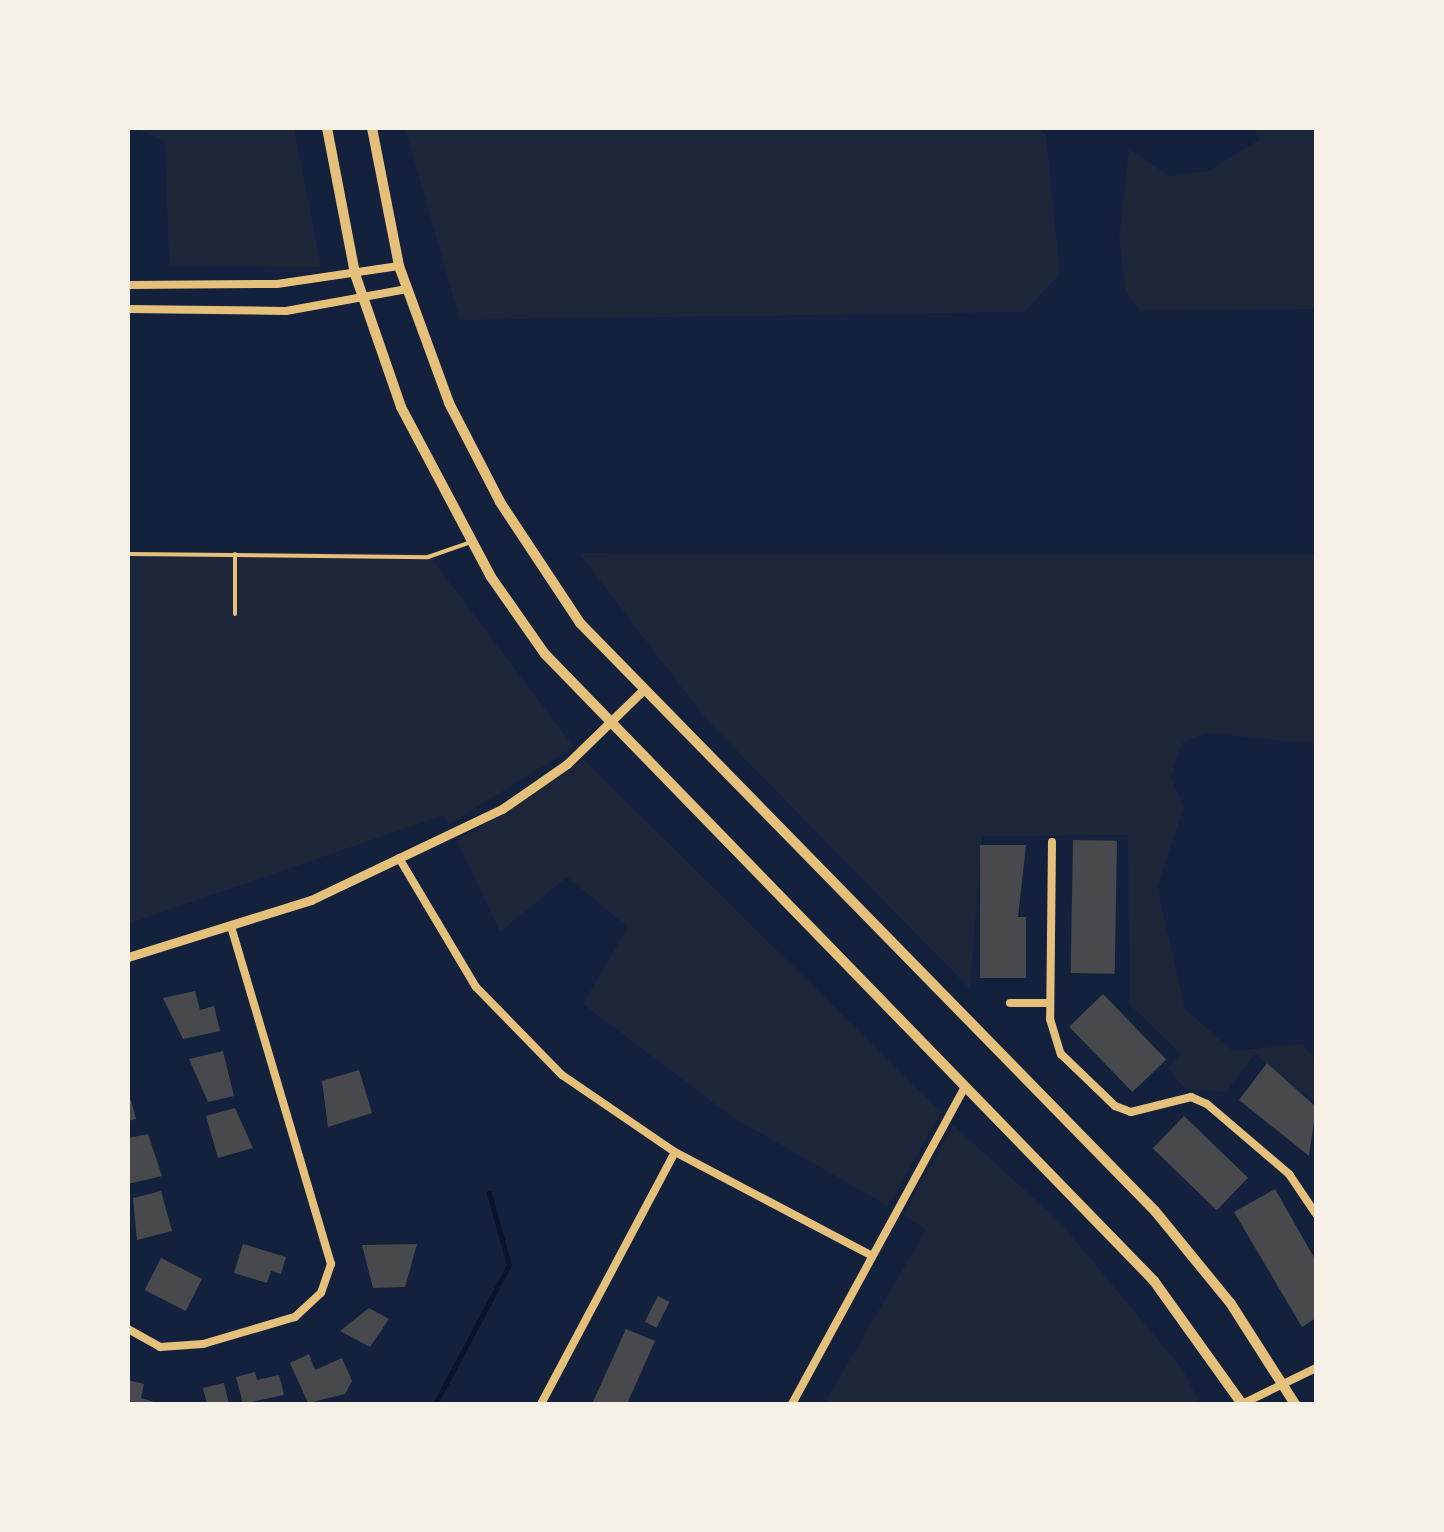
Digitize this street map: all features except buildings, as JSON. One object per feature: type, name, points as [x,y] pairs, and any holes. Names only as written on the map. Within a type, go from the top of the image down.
[{"type":"main road","points":[[327,128],[363,299],[402,406],[471,542],[607,727],[1154,1281],[1242,1404]]},
{"type":"main road","points":[[372,128],[407,290],[500,502],[580,624],[640,693],[1154,1211],[1295,1404]]},
{"type":"street","points":[[128,285],[355,274],[399,266]]},
{"type":"street","points":[[128,309],[286,310],[407,290]]},
{"type":"street","points":[[128,957],[231,926],[399,858],[537,788],[640,693]]},
{"type":"street","points":[[1052,842],[1050,1003],[1061,1054],[1115,1106],[1131,1112],[1191,1098],[1207,1104],[1289,1174],[1316,1214]]},
{"type":"street","points":[[399,858],[476,988],[562,1075],[675,1152],[870,1255]]},
{"type":"street","points":[[128,1328],[160,1346],[203,1344],[296,1317],[321,1293],[331,1264],[231,926]]},
{"type":"street","points":[[1010,1003],[1050,1003]]},
{"type":"street","points":[[792,1404],[965,1087]]},
{"type":"street","points":[[542,1404],[675,1152]]},
{"type":"street","points":[[1242,1404],[1316,1368]]},
{"type":"lane","points":[[128,554],[428,557],[471,542]]},
{"type":"lane","points":[[234,614],[236,554]]},
{"type":"shaded area","points":[[135,128],[294,128],[321,267],[169,266],[165,141]]},
{"type":"shaded area","points":[[405,128],[1036,128],[1046,134],[1060,274],[1024,312],[460,320]]},
{"type":"shaded area","points":[[1254,128],[1316,128],[1316,309],[1140,311],[1126,291],[1119,240],[1129,149],[1169,176],[1208,171],[1259,140]]},
{"type":"shaded area","points":[[128,552],[427,553],[574,747],[449,824],[444,815],[128,924]]},
{"type":"shaded area","points":[[579,553],[1316,554],[1316,744],[1206,733],[1182,743],[1171,778],[1184,807],[1157,887],[1185,1009],[1233,1051],[1302,1044],[1316,1060],[1316,1103],[1255,1054],[1226,1092],[1185,1089],[1168,1068],[1181,1054],[1129,1004],[1128,835],[982,836],[970,989],[705,718]]},
{"type":"shaded area","points":[[584,760],[941,1112],[888,1206],[732,1117],[583,1004],[628,927],[567,877],[500,932],[457,841]]},
{"type":"shaded area","points":[[953,1125],[1060,1222],[1183,1370],[1200,1404],[824,1404],[926,1230],[903,1215]]},
{"type":"waterway","points":[[435,1404],[509,1265],[489,1193]]}]
